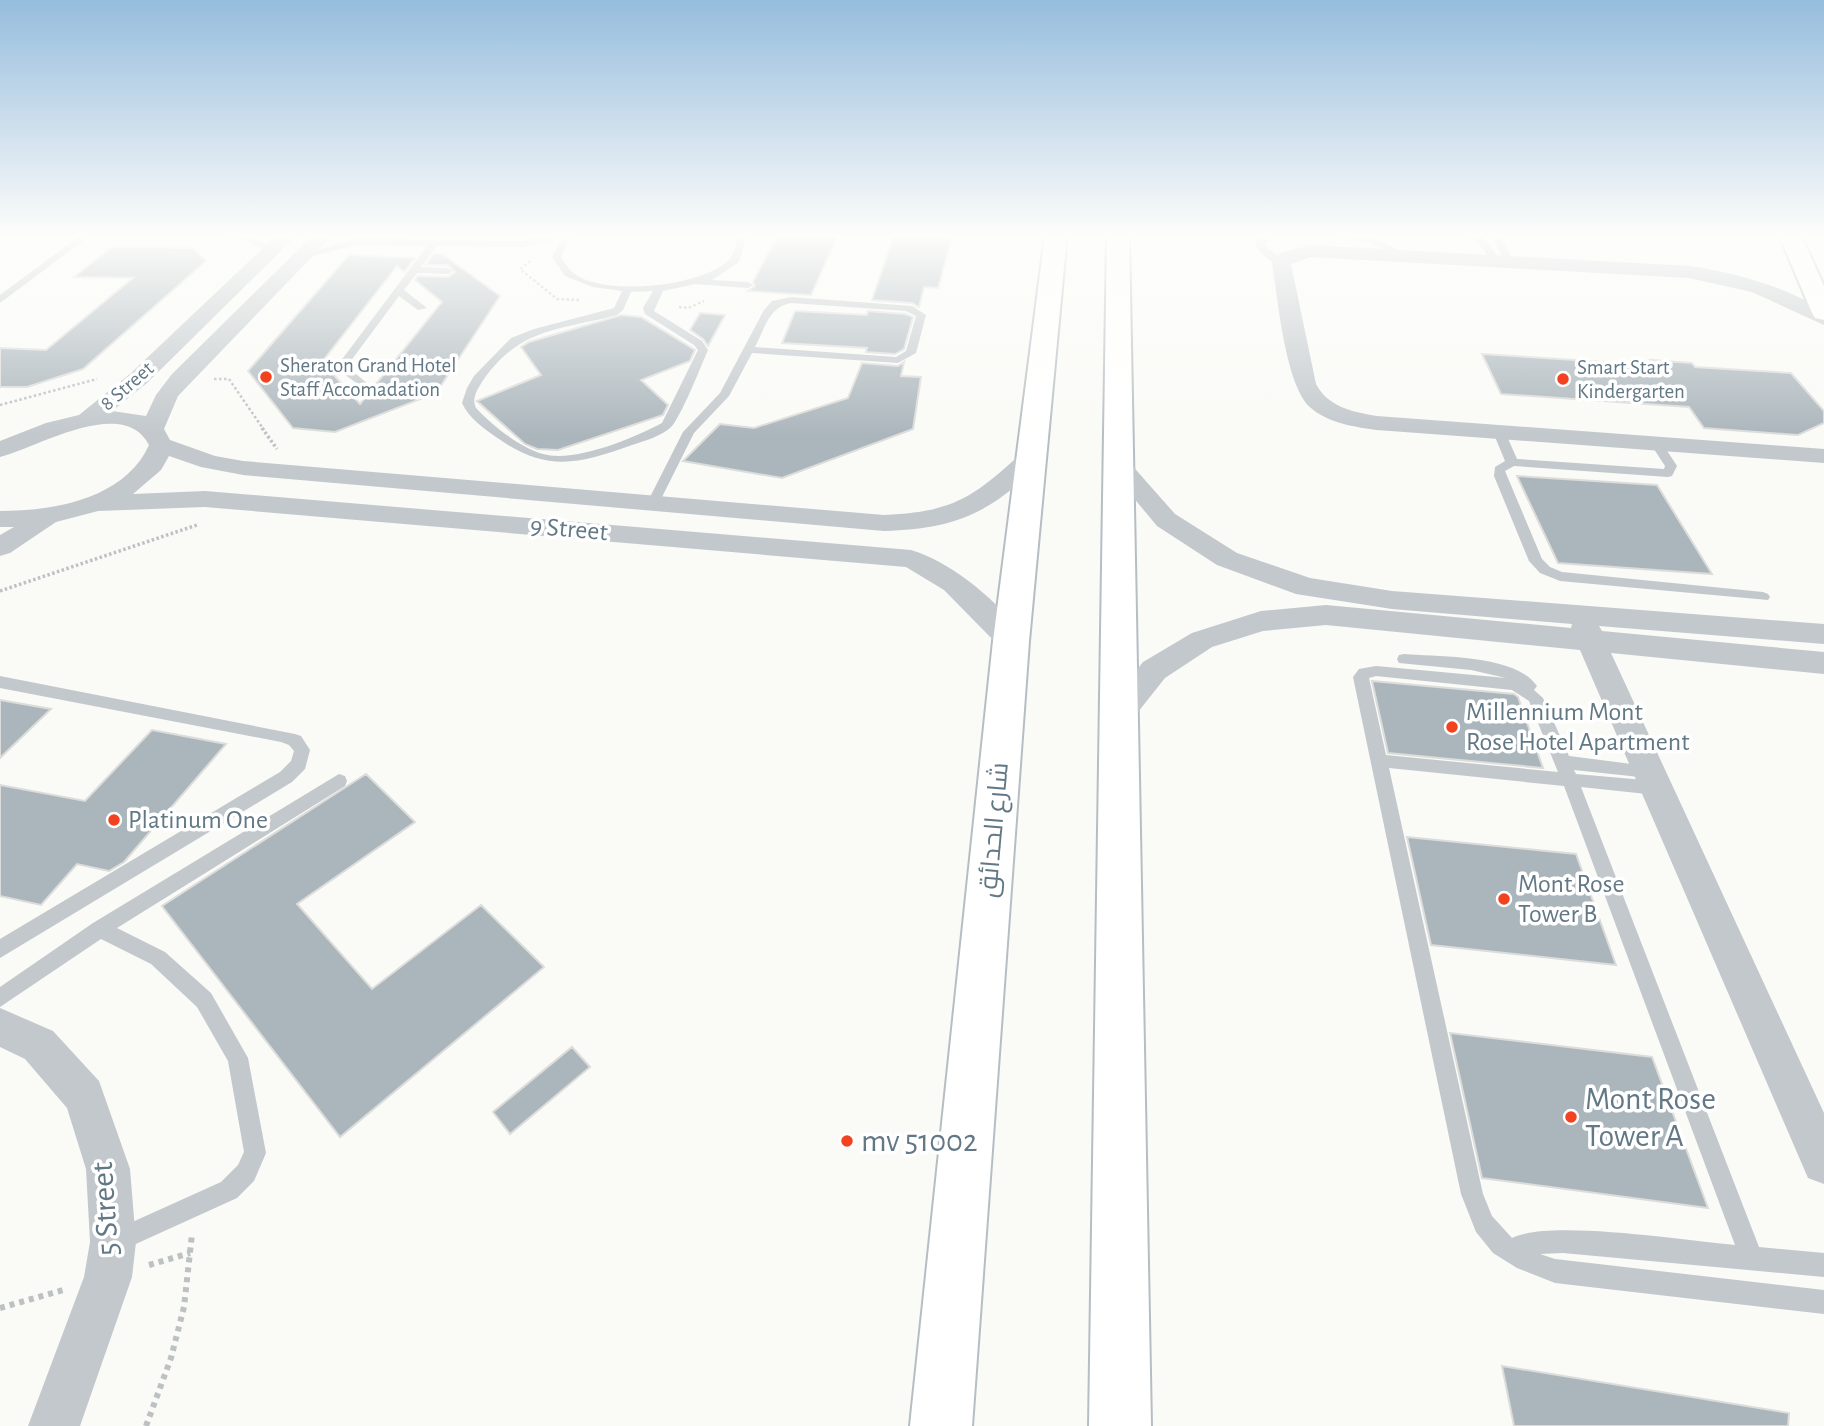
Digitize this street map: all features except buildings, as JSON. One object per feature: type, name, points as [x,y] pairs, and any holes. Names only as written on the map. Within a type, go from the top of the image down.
[{"type":"street","name":"8 Street","points":[[87,420],[139,378],[218,302]]},
{"type":"street","name":"8 Street","points":[[96,503],[130,484],[153,464],[156,437],[167,395],[257,302]]},
{"type":"street","name":"شارع الحدائق","points":[[941,1426],[1012,641],[1049,302]]},
{"type":"street","points":[[1119,302],[1120,1426]]},
{"type":"street","points":[[1289,302],[1309,395],[1320,405],[1356,420],[1824,456]]},
{"type":"street","points":[[1796,302],[1824,319]]},
{"type":"street","name":"9 Street","points":[[87,420],[136,422],[156,437],[210,462],[243,468],[884,523],[915,523],[945,518],[971,508],[991,495],[1032,457]]},
{"type":"street","points":[[0,433],[40,431],[87,420]]},
{"type":"street","points":[[0,450],[40,431]]},
{"type":"street","points":[[1120,467],[1166,520],[1227,559],[1306,587],[1392,600],[1824,634]]},
{"type":"street","name":"9 Street","points":[[96,503],[205,499],[911,559],[936,569],[956,583],[1012,641]]},
{"type":"street","points":[[0,519],[19,520],[57,515],[96,503]]},
{"type":"street","points":[[0,547],[57,515]]},
{"type":"street","points":[[1579,613],[1823,1160]]},
{"type":"street","points":[[1119,714],[1154,670],[1202,640],[1261,621],[1326,614],[1824,663]]},
{"type":"street","points":[[1619,703],[1622,676],[1629,664],[1660,648]]},
{"type":"street","name":"5 Street","points":[[0,1027],[38,1045],[84,1096],[108,1169],[113,1242],[108,1277],[54,1426]]},
{"type":"lane","points":[[362,384],[345,370],[345,362],[390,302]]},
{"type":"lane","points":[[413,302],[422,308]]},
{"type":"lane","points":[[622,302],[613,313],[527,335],[505,347],[469,393],[468,404],[474,413],[526,452],[543,458],[587,456],[667,425],[704,350],[698,343],[649,312],[652,302]]},
{"type":"lane","points":[[653,503],[689,432],[725,394],[772,306],[786,302]]},
{"type":"lane","points":[[749,350],[885,361],[903,358],[912,350],[921,315],[913,309],[812,302]]},
{"type":"lane","points":[[1499,432],[1513,462]]},
{"type":"lane","points":[[1656,443],[1671,466],[1668,473],[1513,462],[1499,470],[1536,561],[1545,570],[1567,578],[1763,597]]},
{"type":"lane","points":[[1404,659],[1508,671],[1528,684],[1567,770],[1752,1259]]},
{"type":"lane","points":[[1535,698],[1516,685],[1369,671],[1361,677],[1478,1217],[1491,1237],[1510,1252],[1532,1264],[1555,1271],[1824,1302]]},
{"type":"lane","points":[[0,682],[281,736],[295,740],[302,750],[299,764],[286,777],[0,949]]},
{"type":"lane","points":[[1379,761],[1567,770],[1653,780]]},
{"type":"lane","points":[[0,998],[100,929],[339,781]]},
{"type":"lane","points":[[100,929],[158,958],[204,1000],[238,1058],[255,1153],[246,1172],[229,1190],[113,1242]]},
{"type":"lane","points":[[1510,1252],[1525,1244],[1563,1241],[1824,1265]]},
{"type":"path","points":[[146,1426],[171,1358],[184,1307],[195,1206]]},
{"type":"place","name":"Sheraton Grand Hotel Staff Accomadation","points":[[266,377]]},
{"type":"place","name":"Smart Start Kindergarten","points":[[1563,379]]},
{"type":"place","name":"Millennium Mont Rose Hotel Apartment","points":[[1452,727]]},
{"type":"place","name":"Platinum One","points":[[114,820]]},
{"type":"place","name":"Mont Rose Tower B","points":[[1504,899]]},
{"type":"place","name":"Mont Rose Tower A","points":[[1571,1117]]},
{"type":"place","name":"mv 51002","points":[[847,1141]]}]
